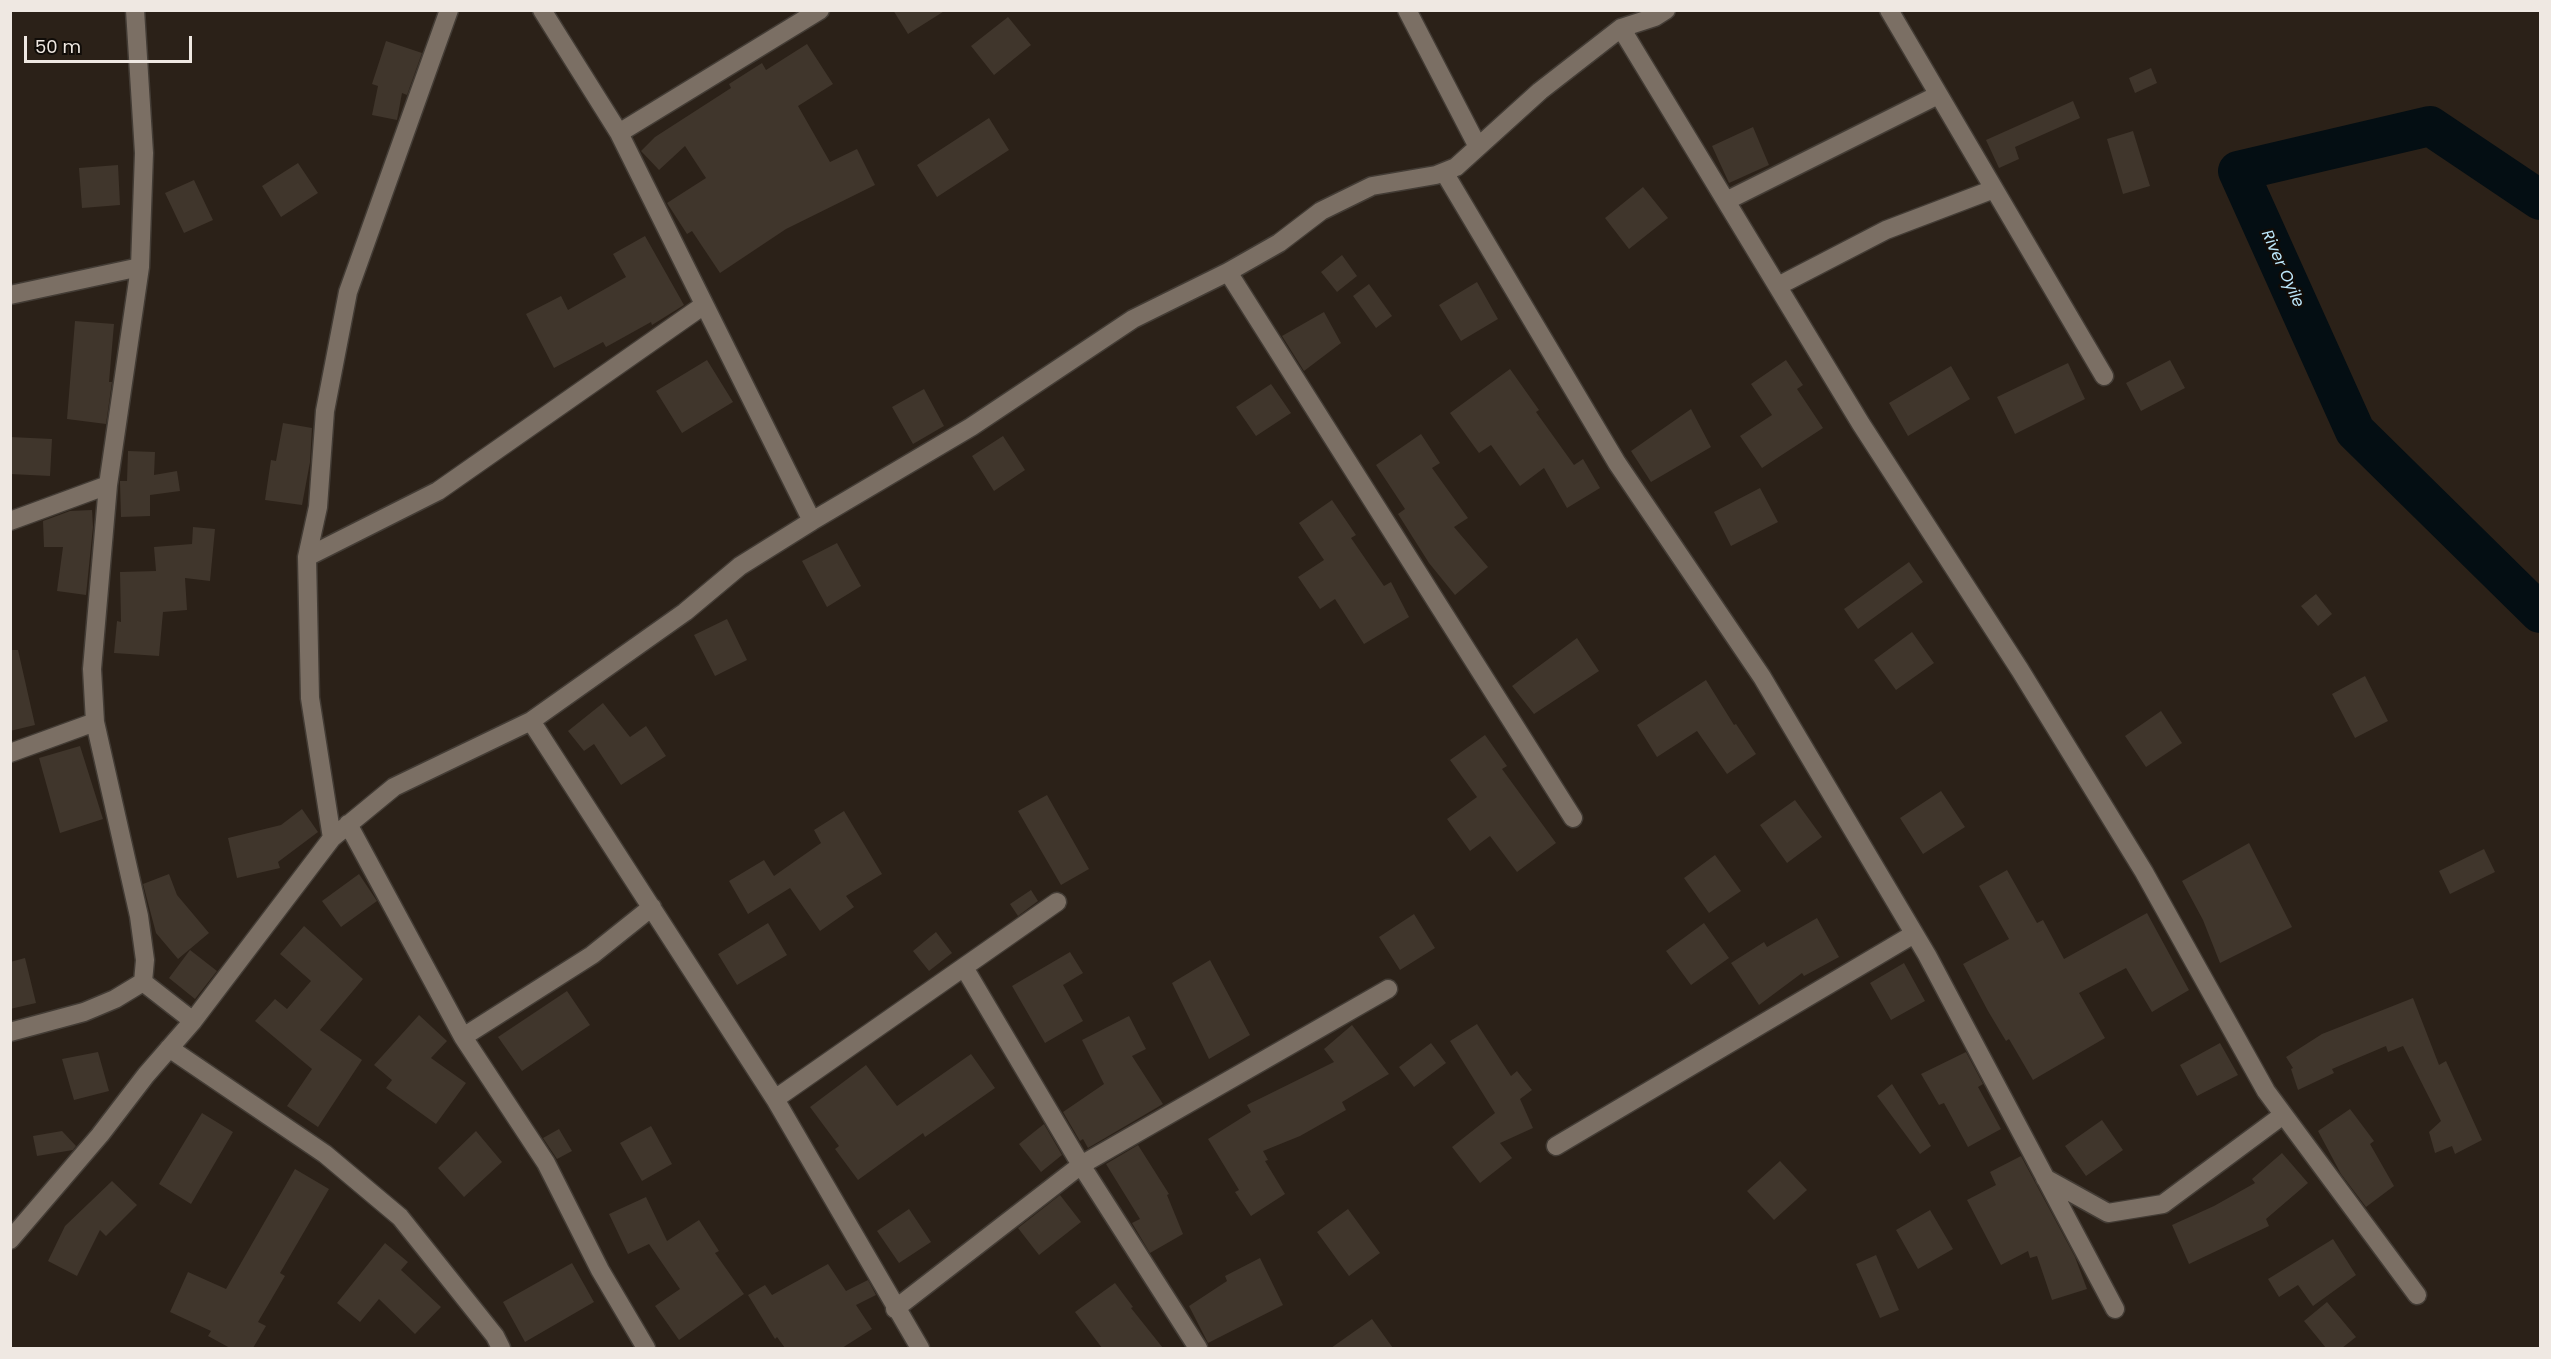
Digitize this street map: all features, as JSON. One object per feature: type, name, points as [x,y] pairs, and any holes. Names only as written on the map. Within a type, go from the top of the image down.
[{"type":"street","points":[[135,10],[144,153],[140,267],[108,485],[92,669],[95,722],[139,916],[145,960],[143,982]]},
{"type":"street","points":[[332,838],[310,698],[307,557],[318,507],[325,411],[348,292],[449,10]]},
{"type":"street","points":[[542,10],[619,133],[812,520]]},
{"type":"street","points":[[619,133],[820,10]]},
{"type":"street","points":[[1407,10],[1478,147]]},
{"type":"street","points":[[10,1240],[193,1021],[332,838],[394,787],[531,721],[685,612],[740,566],[812,520],[971,427],[1133,319],[1228,272],[1280,243],[1321,211],[1372,186],[1444,172],[1456,167],[1540,91],[1621,28],[1655,17],[1666,10]]},
{"type":"street","points":[[1889,10],[2104,376]]},
{"type":"street","points":[[1621,28],[1861,424],[2020,670],[2138,862],[2266,1091],[2417,1295]]},
{"type":"street","points":[[1726,201],[1938,95]]},
{"type":"street","points":[[1444,172],[1617,463],[1762,677],[1914,934],[2115,1309]]},
{"type":"street","points":[[1778,286],[1886,230],[1994,189]]},
{"type":"street","points":[[10,295],[140,267]]},
{"type":"street","points":[[1228,272],[1573,818]]},
{"type":"street","points":[[307,557],[438,490],[704,305]]},
{"type":"street","points":[[10,521],[108,485]]},
{"type":"street","points":[[531,721],[775,1099],[895,1309],[920,1348]]},
{"type":"street","points":[[10,753],[95,722]]},
{"type":"street","points":[[348,824],[463,1038],[546,1163],[600,1270],[646,1348]]},
{"type":"street","points":[[775,1099],[965,969],[1058,902]]},
{"type":"street","points":[[463,1038],[592,955],[652,907]]},
{"type":"street","points":[[1556,1146],[1914,934]]},
{"type":"street","points":[[965,969],[1081,1165],[1198,1348]]},
{"type":"street","points":[[143,982],[193,1021]]},
{"type":"street","points":[[10,1032],[84,1012],[115,999],[143,982]]},
{"type":"street","points":[[895,1309],[1081,1165],[1388,989]]},
{"type":"street","points":[[169,1048],[325,1154],[400,1217],[495,1336],[501,1348]]},
{"type":"street","points":[[2045,1178],[2108,1213],[2163,1204],[2283,1115]]},
{"type":"building","points":[[893,10],[946,10],[908,34]]},
{"type":"building","points":[[1008,17],[1031,45],[994,75],[971,46]]},
{"type":"building","points":[[386,41],[422,53],[407,95],[402,93],[397,120],[372,115],[378,86],[372,84]]},
{"type":"building","points":[[807,44],[833,84],[798,106],[830,162],[857,149],[875,185],[786,229],[720,273],[692,231],[687,234],[667,203],[706,178],[685,146],[659,170],[641,151],[655,137],[731,88],[729,84],[762,63],[766,70]]},
{"type":"building","points":[[2151,68],[2157,83],[2135,93],[2129,78]]},
{"type":"building","points":[[2073,101],[2080,118],[2015,147],[2019,159],[1999,168],[1986,140]]},
{"type":"building","points":[[989,118],[1009,150],[937,197],[917,165]]},
{"type":"building","points":[[1753,127],[1769,165],[1729,183],[1712,146]]},
{"type":"building","points":[[2133,131],[2150,186],[2123,194],[2107,139]]},
{"type":"building","points":[[298,163],[318,193],[281,217],[262,186]]},
{"type":"building","points":[[118,165],[120,205],[82,208],[79,168]]},
{"type":"building","points":[[194,180],[213,220],[184,233],[165,193]]},
{"type":"building","points":[[1643,187],[1668,218],[1629,249],[1605,218]]},
{"type":"building","points":[[645,236],[684,305],[652,325],[651,322],[606,347],[603,342],[554,368],[526,314],[561,296],[568,310],[626,277],[613,254]]},
{"type":"building","points":[[1342,255],[1357,276],[1337,292],[1321,272]]},
{"type":"building","points":[[1477,282],[1498,319],[1461,341],[1439,305]]},
{"type":"building","points":[[1369,284],[1392,316],[1376,328],[1353,296]]},
{"type":"building","points":[[1324,312],[1341,343],[1304,371],[1282,336]]},
{"type":"building","points":[[75,321],[114,324],[109,382],[112,382],[106,424],[67,419]]},
{"type":"building","points":[[707,360],[733,402],[682,433],[656,391]]},
{"type":"building","points":[[1786,360],[1803,385],[1797,389],[1823,428],[1762,468],[1740,436],[1772,415],[1751,384]]},
{"type":"building","points":[[2170,360],[2185,388],[2141,411],[2126,383]]},
{"type":"building","points":[[2068,363],[2085,399],[2015,434],[1997,397]]},
{"type":"building","points":[[1951,366],[1970,399],[1908,436],[1889,403]]},
{"type":"building","points":[[1510,369],[1539,410],[1536,412],[1574,465],[1583,459],[1600,488],[1567,508],[1544,468],[1520,486],[1491,445],[1479,453],[1450,413]]},
{"type":"building","points":[[1271,384],[1291,413],[1256,436],[1236,407]]},
{"type":"building","points":[[924,389],[944,426],[913,444],[892,407]]},
{"type":"building","points":[[1691,409],[1711,447],[1651,482],[1631,451]]},
{"type":"building","points":[[283,423],[312,428],[310,462],[302,505],[265,500],[271,460],[276,461]]},
{"type":"building","points":[[1421,434],[1440,463],[1432,468],[1468,518],[1454,527],[1488,567],[1455,595],[1429,563],[1398,514],[1405,509],[1376,465]]},
{"type":"building","points":[[1003,436],[1025,470],[994,491],[972,456]]},
{"type":"building","points":[[10,437],[52,439],[50,476],[10,474]]},
{"type":"building","points":[[128,451],[155,452],[154,475],[177,471],[180,491],[150,495],[150,516],[121,517],[120,481],[127,481]]},
{"type":"building","points":[[1760,488],[1778,522],[1731,546],[1714,512]]},
{"type":"building","points":[[1332,500],[1356,535],[1351,538],[1384,586],[1391,582],[1409,617],[1364,644],[1335,599],[1320,609],[1298,577],[1324,560],[1299,523]]},
{"type":"building","points":[[92,510],[93,527],[86,595],[57,591],[63,547],[44,547],[43,521],[70,511]]},
{"type":"building","points":[[193,527],[215,529],[210,581],[185,578],[187,610],[163,612],[159,656],[114,653],[117,621],[121,622],[120,572],[156,571],[154,547],[192,544]]},
{"type":"building","points":[[837,543],[861,586],[827,607],[802,561]]},
{"type":"building","points":[[1909,562],[1923,582],[1858,629],[1844,609]]},
{"type":"building","points":[[2316,594],[2332,614],[2318,626],[2301,606]]},
{"type":"building","points":[[727,619],[747,660],[715,676],[694,635]]},
{"type":"building","points":[[1912,632],[1934,663],[1896,690],[1874,660]]},
{"type":"building","points":[[1577,638],[1599,671],[1534,714],[1512,686]]},
{"type":"building","points":[[10,650],[18,650],[35,725],[10,731]]},
{"type":"building","points":[[2365,676],[2388,721],[2355,738],[2332,694]]},
{"type":"building","points":[[1706,680],[1734,725],[1736,724],[1756,754],[1727,774],[1697,731],[1657,757],[1637,725]]},
{"type":"building","points":[[603,703],[630,737],[646,726],[666,756],[621,785],[594,744],[584,751],[568,731]]},
{"type":"building","points":[[2161,711],[2182,743],[2146,767],[2125,736]]},
{"type":"building","points":[[1485,735],[1507,766],[1502,769],[1556,843],[1517,872],[1490,836],[1470,851],[1447,819],[1477,797],[1450,760]]},
{"type":"building","points":[[80,746],[103,819],[60,833],[39,758]]},
{"type":"building","points":[[1941,791],[1965,827],[1923,854],[1900,818]]},
{"type":"building","points":[[1047,795],[1089,869],[1061,885],[1018,811]]},
{"type":"building","points":[[1795,800],[1822,837],[1787,863],[1760,825]]},
{"type":"building","points":[[302,809],[318,832],[278,862],[280,868],[237,878],[228,838],[281,825]]},
{"type":"building","points":[[844,811],[882,874],[846,896],[854,907],[820,931],[790,888],[748,914],[729,881],[764,860],[774,876],[821,843],[814,830]]},
{"type":"building","points":[[2249,843],[2292,927],[2220,963],[2203,920],[2182,881]]},
{"type":"building","points":[[2484,849],[2495,872],[2450,894],[2439,871]]},
{"type":"building","points":[[1715,855],[1741,891],[1709,913],[1684,878]]},
{"type":"building","points":[[2007,870],[2037,923],[2043,920],[2064,959],[2147,913],[2189,990],[2152,1012],[2126,968],[2079,993],[2105,1038],[2033,1080],[2009,1039],[2006,1041],[1963,964],[2009,939],[1979,886]]},
{"type":"building","points":[[169,874],[177,895],[209,933],[178,959],[156,933],[143,884]]},
{"type":"building","points":[[359,874],[377,901],[341,927],[322,901]]},
{"type":"building","points":[[1031,890],[1038,901],[1018,916],[1010,904]]},
{"type":"building","points":[[1414,914],[1435,948],[1400,970],[1379,937]]},
{"type":"building","points":[[1817,918],[1839,957],[1804,976],[1802,973],[1759,1005],[1731,963],[1764,942],[1767,947]]},
{"type":"building","points":[[768,923],[787,955],[737,985],[718,954]]},
{"type":"building","points":[[1704,923],[1729,958],[1691,985],[1666,951]]},
{"type":"building","points":[[304,926],[363,979],[320,1030],[362,1060],[318,1127],[287,1106],[312,1069],[255,1021],[275,999],[287,1009],[311,981],[280,954]]},
{"type":"building","points":[[936,932],[952,953],[929,971],[913,951]]},
{"type":"building","points":[[190,950],[217,971],[195,999],[169,978]]},
{"type":"building","points":[[1070,952],[1083,973],[1063,985],[1083,1021],[1045,1043],[1012,986]]},
{"type":"building","points":[[25,958],[36,1003],[10,1009],[10,962]]},
{"type":"building","points":[[1210,960],[1250,1035],[1209,1059],[1172,983]]},
{"type":"building","points":[[1904,963],[1925,1001],[1891,1020],[1870,983]]},
{"type":"building","points":[[567,991],[590,1025],[522,1071],[498,1037]]},
{"type":"building","points":[[2413,998],[2439,1065],[2446,1061],[2482,1140],[2455,1154],[2452,1146],[2435,1153],[2429,1132],[2441,1121],[2403,1046],[2388,1052],[2386,1046],[2332,1069],[2334,1073],[2298,1090],[2291,1069],[2293,1068],[2286,1057],[2322,1034]]},
{"type":"building","points":[[419,1015],[447,1041],[431,1058],[466,1083],[436,1124],[386,1088],[392,1080],[374,1065]]},
{"type":"building","points":[[1129,1016],[1146,1049],[1132,1056],[1163,1104],[1088,1148],[1083,1139],[1080,1141],[1063,1112],[1104,1084],[1082,1040]]},
{"type":"building","points":[[1477,1024],[1511,1076],[1517,1071],[1532,1090],[1520,1099],[1533,1128],[1500,1143],[1512,1158],[1480,1183],[1452,1147],[1495,1113],[1450,1041]]},
{"type":"building","points":[[1352,1025],[1389,1074],[1342,1102],[1346,1110],[1300,1136],[1263,1151],[1268,1160],[1265,1161],[1285,1194],[1251,1216],[1235,1192],[1239,1190],[1208,1139],[1251,1112],[1247,1105],[1334,1062],[1324,1049]]},
{"type":"building","points":[[1431,1043],[1446,1063],[1414,1087],[1399,1067]]},
{"type":"building","points":[[2220,1043],[2238,1075],[2197,1096],[2180,1065]]},
{"type":"building","points":[[98,1052],[109,1091],[74,1100],[62,1059]]},
{"type":"building","points":[[1966,1052],[1983,1084],[1978,1087],[2001,1129],[1968,1147],[1944,1103],[1939,1105],[1921,1074]]},
{"type":"building","points":[[971,1054],[995,1088],[925,1137],[923,1133],[858,1180],[835,1149],[839,1146],[810,1107],[866,1065],[897,1106]]},
{"type":"building","points":[[1892,1084],[1931,1146],[1920,1154],[1877,1096]]},
{"type":"building","points":[[2350,1109],[2374,1141],[2370,1144],[2394,1186],[2366,1207],[2341,1174],[2318,1131]]},
{"type":"building","points":[[202,1113],[233,1132],[191,1204],[159,1184]]},
{"type":"building","points":[[2102,1120],[2123,1150],[2086,1176],[2065,1146]]},
{"type":"building","points":[[1044,1124],[1062,1155],[1041,1172],[1019,1144]]},
{"type":"building","points":[[651,1126],[672,1164],[642,1181],[620,1143]]},
{"type":"building","points":[[559,1129],[572,1151],[557,1159],[543,1138]]},
{"type":"building","points":[[62,1131],[76,1146],[73,1150],[37,1156],[33,1136]]},
{"type":"building","points":[[476,1131],[502,1162],[464,1197],[438,1168]]},
{"type":"building","points":[[1138,1145],[1169,1194],[1167,1195],[1183,1234],[1150,1253],[1132,1223],[1140,1219],[1106,1164]]},
{"type":"building","points":[[2282,1153],[2308,1183],[2266,1219],[2269,1226],[2189,1264],[2172,1225],[2214,1206],[2255,1183],[2252,1179]]},
{"type":"building","points":[[2021,1156],[2075,1257],[2087,1289],[2052,1300],[2037,1256],[2030,1258],[2028,1251],[2001,1265],[1967,1200],[1996,1185],[1990,1172]]},
{"type":"building","points":[[1780,1161],[1807,1190],[1774,1220],[1747,1191]]},
{"type":"building","points":[[295,1169],[329,1189],[280,1273],[285,1276],[258,1322],[266,1326],[253,1348],[230,1348],[208,1336],[211,1331],[170,1312],[188,1272],[226,1289]]},
{"type":"building","points":[[112,1181],[137,1205],[106,1236],[100,1230],[77,1276],[48,1261],[65,1226]]},
{"type":"building","points":[[1060,1195],[1081,1222],[1039,1255],[1018,1228]]},
{"type":"building","points":[[646,1197],[667,1241],[699,1220],[719,1251],[715,1253],[744,1294],[679,1340],[655,1306],[680,1289],[649,1244],[628,1254],[609,1214]]},
{"type":"building","points":[[909,1209],[931,1242],[899,1263],[877,1231]]},
{"type":"building","points":[[1348,1209],[1380,1253],[1349,1276],[1317,1232]]},
{"type":"building","points":[[1930,1210],[1953,1249],[1918,1269],[1896,1230]]},
{"type":"building","points":[[2333,1239],[2356,1275],[2313,1306],[2298,1285],[2279,1297],[2268,1279]]},
{"type":"building","points":[[385,1243],[408,1262],[401,1270],[441,1307],[415,1334],[379,1299],[360,1322],[337,1303]]},
{"type":"building","points":[[1876,1255],[1899,1310],[1880,1318],[1856,1264]]},
{"type":"building","points":[[1260,1258],[1283,1305],[1208,1343],[1189,1306],[1227,1281],[1225,1276]]},
{"type":"building","points":[[572,1263],[594,1302],[525,1342],[503,1302]]},
{"type":"building","points":[[828,1264],[846,1291],[868,1280],[876,1295],[856,1305],[872,1329],[842,1348],[785,1348],[777,1337],[775,1339],[748,1295],[765,1285],[772,1295]]},
{"type":"building","points":[[1115,1283],[1133,1307],[1131,1308],[1163,1348],[1102,1348],[1075,1312]]},
{"type":"building","points":[[2327,1302],[2356,1337],[2342,1348],[2326,1348],[2304,1321]]},
{"type":"building","points":[[1372,1319],[1393,1348],[1331,1348]]},
{"type":"waterway","name":"River Oyile","points":[[2540,200],[2430,126],[2238,171],[2355,431],[2540,613]]}]
